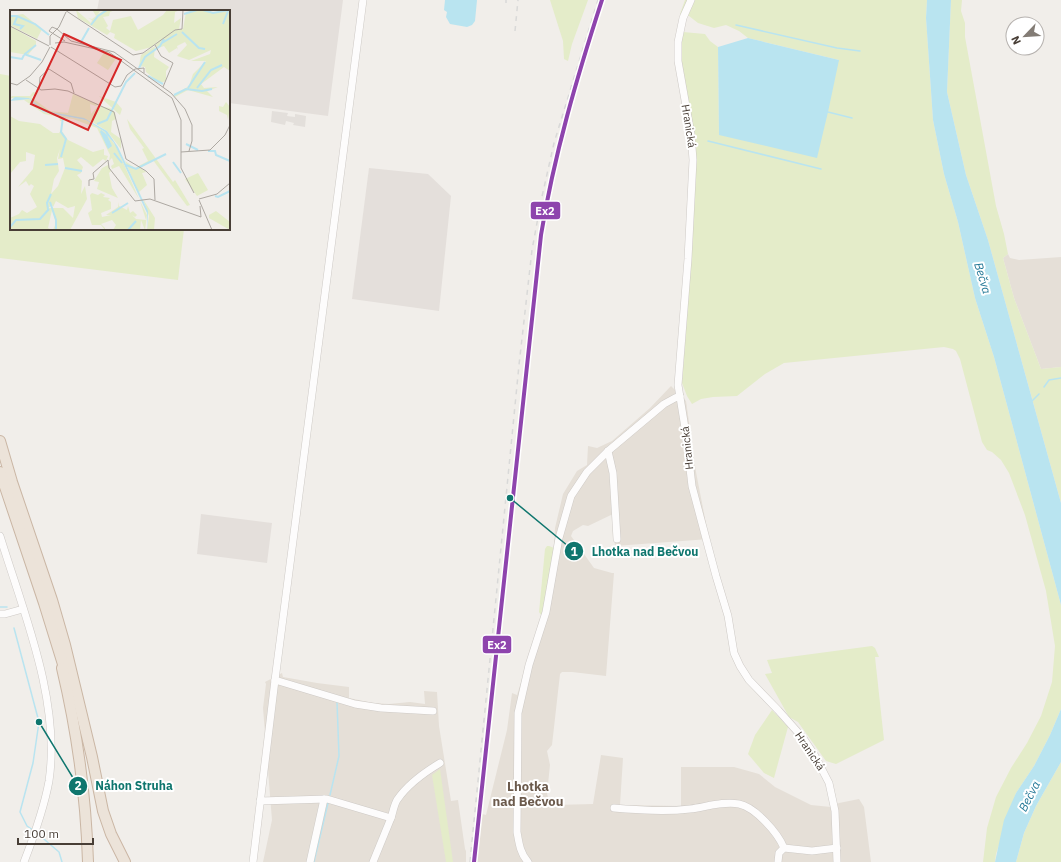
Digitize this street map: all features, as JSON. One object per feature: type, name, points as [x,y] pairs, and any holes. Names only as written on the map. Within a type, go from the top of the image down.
[{"type":"highway","points":[[0,441],[65,644],[106,821],[125,862]]},
{"type":"highway","points":[[0,472],[44,603],[96,779]]},
{"type":"highway","points":[[56,646],[70,705],[80,768],[88,862]]},
{"type":"street","points":[[253,862],[274,680],[363,0]]},
{"type":"street","name":"Hranická","points":[[691,0],[683,18],[678,42],[678,61],[692,134],[693,160],[688,259],[678,378],[692,486],[728,616],[736,659],[748,680],[794,728],[809,747],[821,766],[833,796],[836,819],[837,862]]},
{"type":"street","points":[[528,862],[523,856],[519,845],[517,832],[518,713],[529,665],[546,612],[558,538],[571,496],[587,472],[608,451],[656,410],[670,400],[680,396]]},
{"type":"street","points":[[608,451],[613,473],[617,539]]},
{"type":"street","points":[[0,536],[23,609],[45,690],[50,719],[51,748],[49,780],[37,827],[24,862]]},
{"type":"street","points":[[0,614],[23,609]]},
{"type":"street","points":[[274,680],[355,704],[381,708],[433,711]]},
{"type":"street","points":[[373,862],[397,800],[426,771],[440,763]]},
{"type":"street","points":[[260,801],[324,799],[336,801],[391,818]]},
{"type":"street","points":[[310,862],[324,799]]},
{"type":"street","points":[[614,808],[641,811],[680,810],[739,804],[748,808],[766,823],[784,848]]},
{"type":"street","points":[[784,848],[812,851],[836,848]]},
{"type":"street","points":[[778,862],[779,853],[784,848]]},
{"type":"shaded area","points":[[99,0],[343,0],[328,116],[230,103],[230,10],[97,10]]},
{"type":"shaded area","points":[[272,111],[288,113],[287,116],[295,117],[295,114],[306,116],[305,127],[293,125],[294,123],[286,121],[285,125],[271,122]]},
{"type":"shaded area","points":[[369,168],[428,174],[451,196],[439,311],[352,299]]},
{"type":"shaded area","points":[[1008,254],[1010,258],[1019,260],[1061,257],[1061,367],[1041,369],[1014,298],[1003,258]]},
{"type":"shaded area","points":[[671,386],[686,401],[696,472],[709,539],[615,546],[613,514],[588,526],[583,525],[573,531],[571,536],[594,568],[614,573],[606,676],[572,672],[562,672],[560,674],[552,745],[547,751],[550,765],[547,794],[550,803],[555,805],[593,804],[601,755],[623,758],[620,805],[681,806],[681,767],[734,767],[759,774],[775,787],[811,805],[831,807],[839,803],[859,799],[864,807],[871,862],[477,862],[482,814],[486,815],[507,730],[512,693],[517,695],[543,613],[554,548],[555,528],[563,494],[577,471],[587,465],[588,446],[597,448],[612,441],[650,408]]},
{"type":"shaded area","points":[[201,514],[272,523],[267,563],[197,554]]},
{"type":"shaded area","points":[[282,673],[283,677],[349,687],[349,698],[373,703],[389,704],[410,702],[425,704],[424,691],[437,692],[439,726],[451,801],[458,800],[466,851],[466,862],[263,862],[272,820],[263,708],[265,682]]},
{"type":"green space","points":[[550,0],[588,0],[572,44],[568,61],[564,59],[563,41]]},
{"type":"green space","points":[[685,0],[927,0],[926,18],[933,120],[944,174],[958,222],[975,298],[994,357],[1061,605],[1061,709],[1034,766],[1016,793],[996,854],[995,862],[983,862],[987,828],[996,797],[1041,716],[1052,682],[1055,646],[1046,591],[1025,515],[1009,473],[1001,460],[992,452],[987,450],[982,442],[960,359],[956,351],[953,349],[944,347],[784,363],[765,374],[737,396],[701,399],[692,404],[682,383],[696,169],[693,132],[681,64],[680,42],[683,32],[705,34],[710,41],[718,47],[719,135],[839,60],[748,38],[739,31],[726,25],[714,28],[698,23],[689,16],[680,14]]},
{"type":"green space","points":[[951,0],[962,0],[961,11],[965,23],[965,37],[996,206],[1008,254],[1003,258],[1014,298],[1041,369],[1061,367],[1061,503],[988,240],[966,175],[947,92]]},
{"type":"green space","points":[[0,74],[10,76],[10,230],[184,230],[178,280],[0,258]]},
{"type":"green space","points":[[547,546],[554,548],[543,613],[541,615],[539,612],[545,549]]},
{"type":"green space","points":[[872,646],[875,648],[879,657],[875,657],[884,740],[836,764],[826,761],[798,722],[789,717],[765,674],[772,673],[767,660]]},
{"type":"green space","points":[[772,710],[788,727],[774,778],[764,773],[748,754],[755,735]]},
{"type":"green space","points":[[1061,762],[1061,862],[1016,862],[1024,833],[1036,806]]},
{"type":"green space","points":[[440,769],[453,862],[446,862],[432,775]]},
{"type":"water","points":[[445,0],[477,0],[475,21],[472,25],[467,27],[450,24],[446,17],[447,12],[444,10]]},
{"type":"water","name":"Bečva","points":[[927,0],[951,0],[947,92],[966,175],[988,240],[1061,503],[1061,605],[994,357],[975,298],[958,222],[944,174],[933,120],[926,18]]},
{"type":"water","points":[[748,38],[839,60],[817,158],[719,135],[718,47]]},
{"type":"water","name":"Bečva","points":[[1061,709],[1061,762],[1036,806],[1024,833],[1016,862],[995,862],[1004,820],[1016,793],[1034,766],[1050,735]]},
{"type":"waterway","points":[[736,25],[837,48],[860,51]]},
{"type":"waterway","points":[[828,112],[852,118]]},
{"type":"waterway","points":[[708,141],[821,169]]},
{"type":"waterway","points":[[1044,387],[1049,380],[1061,378]]},
{"type":"waterway","points":[[1032,401],[1039,394]]},
{"type":"waterway","points":[[0,607],[7,607]]},
{"type":"waterway","points":[[14,628],[39,722],[33,763],[20,812],[27,826],[33,830]]},
{"type":"waterway","points":[[330,795],[339,756],[337,702]]},
{"type":"waterway","points":[[314,862],[328,803]]},
{"type":"waterway","points":[[38,834],[59,852],[62,862]]},
{"type":"railway","points":[[515,31],[518,0]]},
{"type":"railway","points":[[470,862],[519,365],[532,250],[554,143],[598,0]]},
{"type":"transit line","name":"Ex2","points":[[474,862],[541,235],[559,146],[602,0]]},
{"type":"place","name":"Lhotka nad Bečvou","points":[[510,498]]},
{"type":"place","name":"Náhon Struha","points":[[39,722]]},
{"type":"district","name":"Lhotka nad Bečvou","points":[[528,794]]}]
